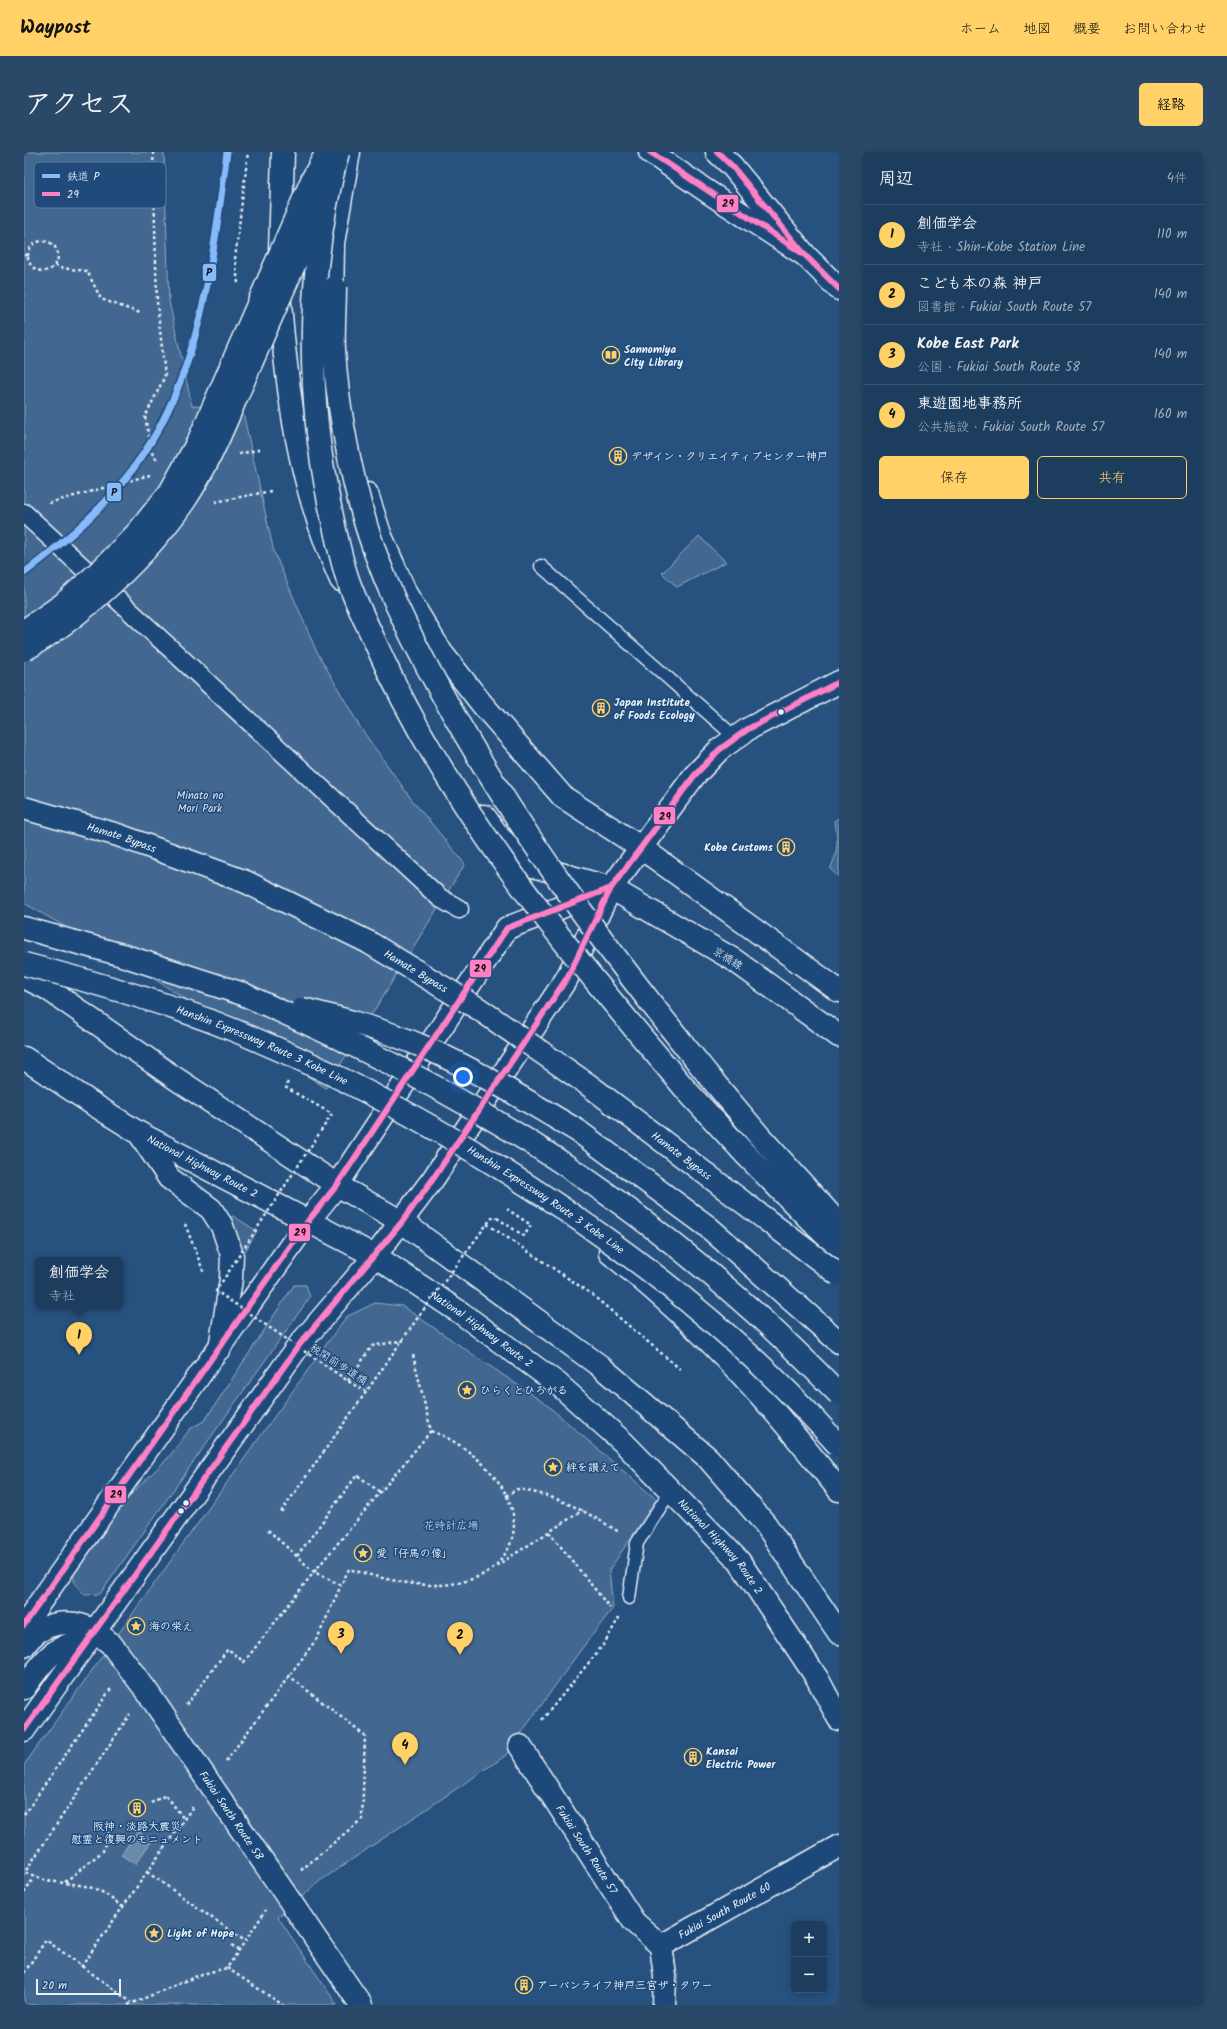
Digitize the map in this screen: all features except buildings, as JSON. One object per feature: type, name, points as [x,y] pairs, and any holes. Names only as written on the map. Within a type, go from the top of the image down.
[{"type":"main road","name":"京橋線","points":[[283,152],[282,216],[278,281],[284,360],[293,428],[308,490],[327,550],[352,605],[413,711],[447,765],[499,837],[529,865],[611,888],[734,960],[839,1036]]},
{"type":"main road","points":[[24,631],[63,604],[104,567],[137,533],[170,492],[199,440],[310,186],[327,152]]},
{"type":"main road","points":[[338,152],[330,184],[316,260],[312,313],[312,367],[315,419],[323,473],[346,575],[390,677],[452,786],[567,946],[688,1091],[747,1156],[839,1249]]},
{"type":"main road","points":[[24,650],[75,616],[116,579],[148,545],[185,500],[214,449],[317,213],[347,152]]},
{"type":"main road","points":[[347,152],[333,243],[331,313],[344,398],[359,467],[392,564],[406,594],[441,652],[482,704],[563,797],[640,847],[839,990]]},
{"type":"main road","points":[[359,152],[342,223],[335,287],[334,349],[347,449],[360,506],[379,562],[402,616],[426,666],[504,799],[586,919],[708,1075],[762,1139],[839,1224]]},
{"type":"main road","points":[[650,152],[805,255]]},
{"type":"main road","points":[[717,152],[732,166],[805,255],[839,289]]},
{"type":"main road","points":[[24,1730],[300,1344],[375,1256],[433,1179],[567,978],[611,888],[694,776],[715,754],[736,738],[839,682]]},
{"type":"main road","name":"Hamate Bypass","points":[[24,796],[121,823],[251,871],[374,932],[485,998],[594,1074],[839,1261]]},
{"type":"main road","name":"Hamate Bypass","points":[[24,808],[118,834],[246,882],[368,942],[479,1009],[590,1086],[839,1275]]},
{"type":"main road","points":[[24,1625],[308,1221],[337,1185],[507,928],[611,888]]},
{"type":"main road","points":[[24,928],[122,955],[243,994],[346,1020],[423,1047],[496,1082],[578,1131],[707,1226],[839,1342]]},
{"type":"main road","name":"Hanshin Expressway Route 3 Kobe Line","points":[[24,964],[110,986],[230,1029],[320,1068],[449,1136],[529,1186],[581,1221],[682,1296],[775,1379],[839,1446]]},
{"type":"main road","points":[[24,977],[48,989],[172,1076],[337,1185],[402,1222],[600,1366],[708,1458],[766,1525],[839,1633]]},
{"type":"main road","points":[[243,994],[337,1036],[472,1107],[548,1154],[602,1190],[704,1268],[799,1353],[839,1394]]},
{"type":"main road","name":"National Highway Route 2","points":[[24,1058],[139,1133],[375,1256],[462,1313],[558,1384],[623,1442],[740,1561],[817,1678],[839,1719]]},
{"type":"main road","points":[[139,1133],[169,1178],[211,1209],[222,1226],[232,1255],[231,1278],[220,1348]]},
{"type":"main road","points":[[529,1186],[631,1270],[715,1347],[759,1394],[839,1490]]},
{"type":"main road","points":[[24,1646],[43,1628],[60,1623],[76,1623],[91,1636]]},
{"type":"main road","points":[[24,1688],[51,1654],[68,1644],[91,1636]]},
{"type":"main road","name":"Fukiai South Route 58","points":[[91,1636],[111,1644],[128,1665],[361,2005]]},
{"type":"main road","name":"Fukiai South Route 57","points":[[520,1746],[634,1922],[661,1946]]},
{"type":"main road","name":"Fukiai South Route 60","points":[[661,1946],[839,1846]]},
{"type":"main road","points":[[661,1946],[665,1976],[664,2005]]},
{"type":"street","points":[[24,513],[440,898],[459,909]]},
{"type":"lane","points":[[541,566],[736,738]]},
{"type":"lane","points":[[629,1598],[637,1543],[671,1490]]},
{"type":"path","points":[[153,152],[153,162]]},
{"type":"path","points":[[235,259],[248,152]]},
{"type":"path","points":[[154,208],[157,302],[165,376],[146,417],[152,453],[161,465]]},
{"type":"path","points":[[42,241],[50,243],[56,249],[58,258],[55,265],[48,270],[40,271],[32,266],[28,259],[29,250],[34,244],[42,241]]},
{"type":"path","points":[[55,265],[61,268],[87,271],[101,299],[140,313]]},
{"type":"path","points":[[232,456],[262,449]]},
{"type":"path","points":[[46,504],[158,473]]},
{"type":"path","points":[[214,502],[271,491]]},
{"type":"path","name":"税関前歩道橋","points":[[285,1086],[332,1114],[216,1290],[366,1392],[494,1216],[524,1236],[531,1225],[507,1209]]},
{"type":"path","points":[[487,1224],[590,1293],[680,1370]]},
{"type":"path","points":[[186,1225],[204,1273]]},
{"type":"path","points":[[348,1381],[372,1346],[406,1340]]},
{"type":"path","points":[[413,1355],[431,1431]]},
{"type":"path","points":[[281,1512],[366,1392]]},
{"type":"path","points":[[186,1705],[228,1649],[244,1662],[314,1572],[431,1431]]},
{"type":"path","points":[[431,1431],[451,1438],[476,1456],[490,1470],[506,1496],[514,1525],[513,1534],[509,1548],[495,1566]]},
{"type":"path","points":[[297,1556],[357,1475],[380,1492]]},
{"type":"path","points":[[506,1496],[517,1488],[541,1492],[583,1510],[637,1543]]},
{"type":"path","points":[[225,1763],[318,1637],[349,1569],[408,1583],[439,1585],[471,1580],[583,1510]]},
{"type":"path","points":[[268,1530],[314,1572],[341,1586]]},
{"type":"path","points":[[549,1532],[606,1605]]},
{"type":"path","points":[[542,1720],[604,1644],[629,1598]]},
{"type":"path","points":[[24,1816],[128,1665]]},
{"type":"path","points":[[288,1676],[365,1736],[362,1819],[298,1873]]},
{"type":"path","points":[[123,1907],[100,1891],[64,1882],[34,1878],[25,1872],[130,1713]]},
{"type":"path","points":[[151,1803],[166,1795],[184,1819]]},
{"type":"path","points":[[81,1967],[198,1799]]},
{"type":"path","points":[[64,1882],[103,1850],[109,1831]]},
{"type":"path","points":[[147,1872],[244,1940]]},
{"type":"path","points":[[24,1893],[34,1878]]},
{"type":"path","points":[[128,2005],[131,2002],[202,1974],[227,1968],[244,1940],[268,1906]]},
{"type":"path","points":[[24,1973],[46,1940],[131,2002]]},
{"type":"path","points":[[232,1945],[238,1950]]},
{"type":"path","points":[[227,1968],[283,2005]]},
{"type":"green space","name":"Minato no Mori Park","points":[[24,152],[164,152],[164,162],[34,162],[34,208],[166,208],[169,301],[192,406],[242,408],[274,552],[316,650],[360,727],[412,800],[465,864],[326,1088],[140,970],[24,903]]},
{"type":"green space","points":[[699,536],[726,562],[677,587],[662,573]]},
{"type":"green space","points":[[839,818],[839,877],[830,869],[835,857],[837,846],[837,834],[834,821]]},
{"type":"green space","points":[[233,1216],[257,1231],[243,1255],[238,1237],[228,1218]]},
{"type":"green space","points":[[294,1285],[306,1285],[310,1297],[100,1594],[85,1595],[75,1584],[72,1568],[128,1497],[168,1458],[190,1429],[205,1420]]},
{"type":"green space","name":"花時計広場","points":[[375,1303],[402,1306],[547,1405],[657,1500],[609,1570],[613,1608],[577,1655],[505,1756],[320,1881],[278,1917],[337,2005],[24,2005],[24,1765],[346,1317]]},
{"type":"shaded area","points":[[138,1831],[152,1841],[135,1864],[121,1855]]},
{"type":"rail line","name":"P","points":[[24,573],[57,547],[103,505],[130,473],[162,422],[179,386],[192,348],[202,310],[210,270],[227,152]]},
{"type":"transit line","name":"29","points":[[650,152],[805,255]]},
{"type":"transit line","name":"29","points":[[717,152],[732,166],[805,255],[839,289]]},
{"type":"transit line","name":"29","points":[[24,1730],[300,1344],[402,1222],[433,1179],[567,978],[611,888],[694,776],[719,750],[748,729],[839,682]]},
{"type":"transit line","name":"29","points":[[24,1625],[308,1221],[337,1185],[507,928],[611,888]]},
{"type":"place","name":"Sannomiya City Library","points":[[611,355]]},
{"type":"place","name":"デザイン・クリエイティブセンター神戸","points":[[618,456]]},
{"type":"place","name":"Japan Institute of Foods Ecology","points":[[601,708]]},
{"type":"place","name":"Kobe Customs","points":[[786,847]]},
{"type":"place","name":"創価学会","points":[[79,1355]]},
{"type":"place","name":"ひらくとひろがる","points":[[467,1390]]},
{"type":"place","name":"絆を讃えて","points":[[553,1467]]},
{"type":"place","name":"愛「仔馬の像」","points":[[363,1553]]},
{"type":"place","name":"海の栄え","points":[[136,1626]]},
{"type":"place","name":"Kobe East Park","points":[[341,1654]]},
{"type":"place","name":"こども本の森 神戸","points":[[460,1655]]},
{"type":"place","name":"Kansai Electric Power","points":[[693,1757]]},
{"type":"place","name":"東遊園地事務所","points":[[405,1765]]},
{"type":"place","name":"阪神・淡路大震災 慰霊と復興のモニュメント","points":[[137,1808]]},
{"type":"place","name":"Light of Hope","points":[[154,1933]]},
{"type":"place","name":"アーバンライフ神戸三宮ザ・タワー","points":[[524,1985]]}]
